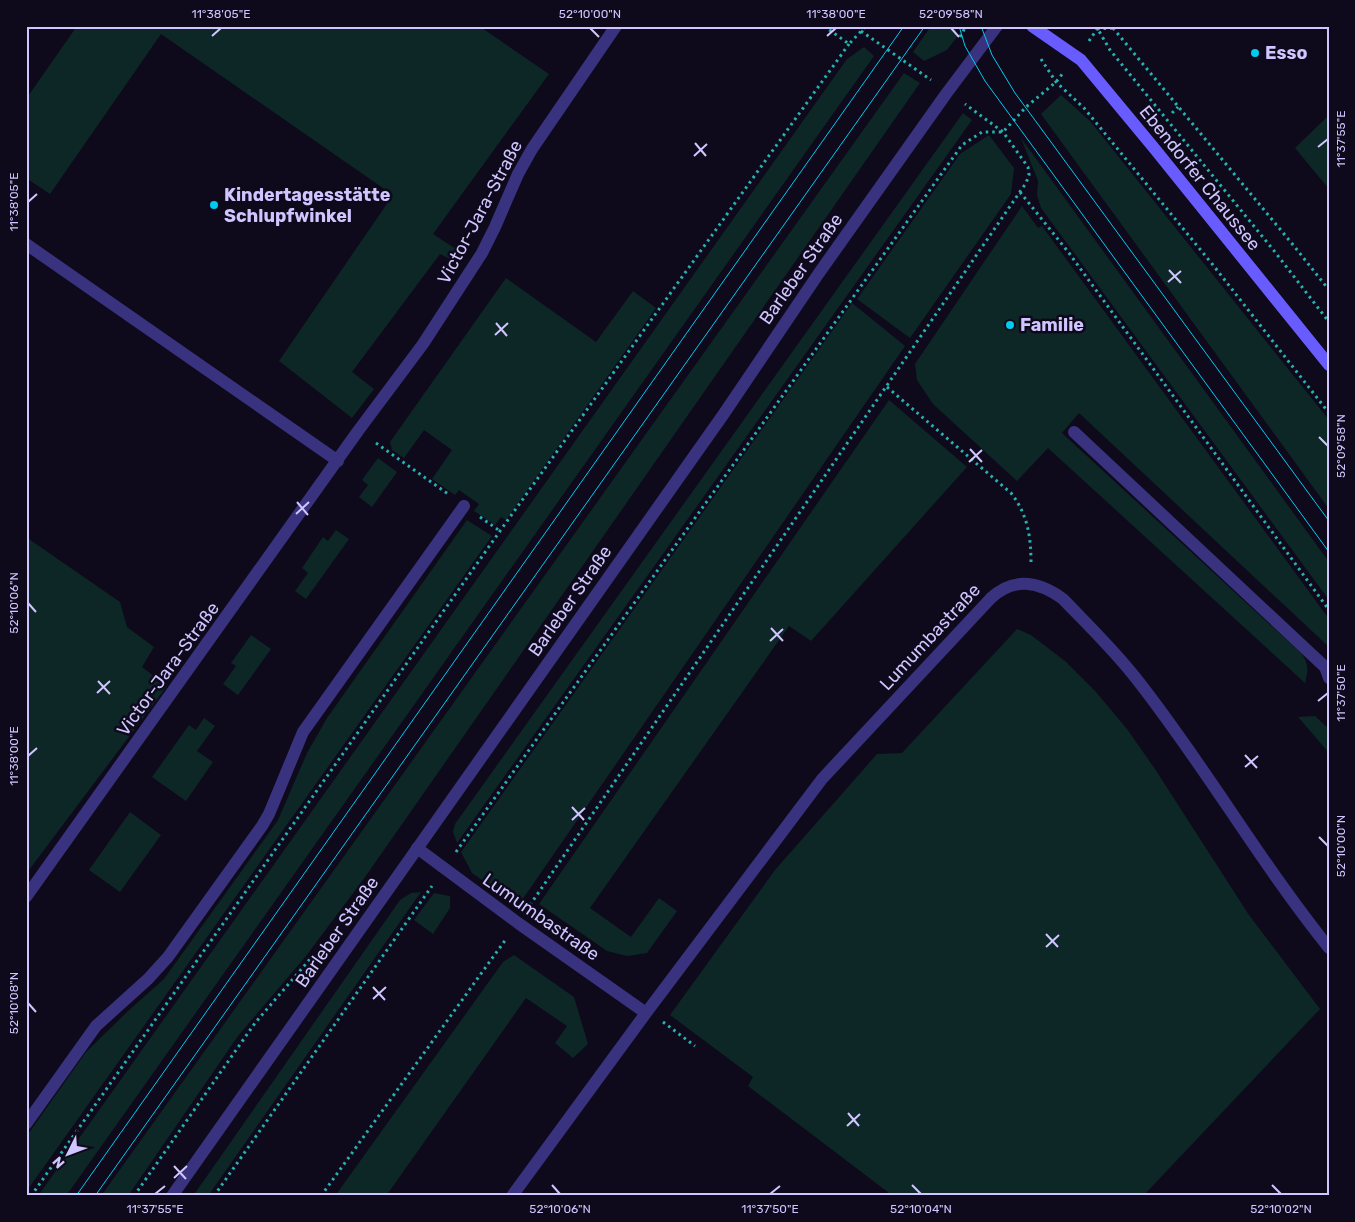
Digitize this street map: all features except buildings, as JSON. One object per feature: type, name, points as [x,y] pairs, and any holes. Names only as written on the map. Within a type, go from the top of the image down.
[{"type":"main road","name":"Ebendorfer Chaussee","points":[[1032,26],[1081,60],[1329,365]]},
{"type":"street","name":"Victor-Jara-Straße","points":[[26,897],[358,431],[423,344],[453,299],[496,227],[518,174],[532,149],[616,26]]},
{"type":"street","name":"Barleber Straße","points":[[172,1196],[723,415],[836,249],[996,26]]},
{"type":"street","points":[[26,244],[338,461]]},
{"type":"street","points":[[1074,432],[1324,668],[1329,678]]},
{"type":"street","points":[[26,1124],[96,1026],[148,979],[168,957],[262,826],[269,814],[296,745],[307,726],[464,506]]},
{"type":"street","name":"Lumumbastraße","points":[[512,1196],[646,1012],[822,779],[990,598],[999,591],[1011,586],[1031,584],[1048,589],[1063,598],[1135,677],[1285,891],[1329,948]]},
{"type":"street","name":"Lumumbastraße","points":[[417,848],[518,923],[646,1012]]},
{"type":"path","points":[[824,26],[849,44]]},
{"type":"path","points":[[31,1196],[500,531],[849,44],[866,26]]},
{"type":"path","points":[[1097,28],[1120,26]]},
{"type":"path","name":"Ebendorfer Chaussee","points":[[1097,28],[1110,50],[1275,252],[1329,322]]},
{"type":"path","name":"Ebendorfer Chaussee","points":[[1113,28],[1329,290]]},
{"type":"path","points":[[862,32],[930,79]]},
{"type":"path","points":[[459,849],[962,145],[982,132],[1003,132],[1026,107],[1056,82],[1084,108],[1099,126],[1213,265],[1329,413]]},
{"type":"path","points":[[321,1196],[518,923],[1028,179],[1029,169],[1003,132],[968,106]]},
{"type":"path","points":[[1172,113],[1178,107]]},
{"type":"path","points":[[1020,192],[1069,253],[1329,610]]},
{"type":"path","points":[[887,387],[1011,493],[1027,522],[1031,584]]},
{"type":"path","points":[[358,431],[500,531]]},
{"type":"path","points":[[214,1196],[429,890]]},
{"type":"path","name":"Barleber Straße","points":[[134,1196],[255,1023],[316,951]]},
{"type":"path","points":[[646,1012],[658,1018],[695,1046]]},
{"type":"green space","points":[[77,26],[479,26],[549,74],[433,234],[459,251],[460,261],[454,261],[440,254],[352,372],[374,389],[352,418],[279,361],[393,195],[161,34],[50,194],[26,178],[26,99]]},
{"type":"green space","points":[[931,26],[955,26],[957,37],[947,50],[924,61],[913,52]]},
{"type":"green space","points":[[864,47],[874,56],[66,1196],[38,1196],[847,59]]},
{"type":"green space","points":[[904,73],[920,83],[363,880],[306,956],[238,1036],[128,1196],[101,1196]]},
{"type":"green space","points":[[1061,95],[1090,121],[1329,420],[1329,509],[1041,114]]},
{"type":"green space","points":[[963,113],[972,120],[457,843],[453,832],[455,824]]},
{"type":"green space","points":[[1329,115],[1329,189],[1295,148]]},
{"type":"green space","points":[[989,135],[1014,168],[1011,194],[910,338],[857,299],[960,154]]},
{"type":"green space","points":[[1021,138],[1329,562],[1329,600],[1041,208],[1037,195],[1038,181]]},
{"type":"green space","points":[[1022,206],[1038,228],[1042,226],[1329,619],[1329,647],[1079,413],[1062,433],[1302,654],[1307,668],[1305,683],[1048,448],[1017,481],[933,404],[917,380],[915,364]]},
{"type":"green space","points":[[506,278],[596,342],[633,291],[656,308],[506,520],[501,517],[495,525],[474,511],[479,504],[459,490],[455,495],[432,479],[452,450],[424,430],[404,458],[392,450],[390,442]]},
{"type":"green space","points":[[852,303],[905,346],[520,903],[513,902],[472,873],[461,852]]},
{"type":"green space","points":[[889,400],[967,467],[811,641],[789,626],[590,908],[631,937],[659,898],[677,911],[647,953],[627,956],[607,951],[539,904]]},
{"type":"green space","points":[[378,458],[397,472],[372,507],[359,497],[368,485],[362,480]]},
{"type":"green space","points":[[467,520],[492,536],[26,1192],[26,1137],[86,1052],[164,979],[278,820],[307,753],[327,718]]},
{"type":"green space","points":[[336,530],[349,539],[306,599],[295,591],[308,573],[302,568],[323,537],[328,541]]},
{"type":"green space","points":[[26,537],[120,602],[127,627],[154,647],[142,667],[167,686],[26,874]]},
{"type":"green space","points":[[1017,629],[1031,635],[1065,661],[1096,692],[1127,729],[1249,915],[1320,1009],[1143,1196],[893,1196],[748,1086],[753,1077],[670,1015],[775,870],[877,754],[902,753]]},
{"type":"green space","points":[[251,635],[271,649],[238,695],[223,684],[236,666],[231,663]]},
{"type":"green space","points":[[1315,716],[1329,729],[1329,753],[1298,717]]},
{"type":"green space","points":[[204,718],[215,726],[197,751],[213,762],[186,801],[152,777],[189,725],[196,730]]},
{"type":"green space","points":[[130,812],[161,835],[120,892],[89,870]]},
{"type":"green space","points":[[421,892],[208,1196],[193,1196],[400,900],[411,893]]},
{"type":"green space","points":[[434,893],[450,896],[450,908],[433,934],[414,920]]},
{"type":"green space","points":[[514,955],[574,997],[588,1044],[573,1058],[555,1043],[567,1026],[526,998],[386,1196],[335,1196],[503,962]]},
{"type":"tram line","points":[[76,1196],[904,26]]},
{"type":"tram line","points":[[95,1196],[925,26]]},
{"type":"tram line","points":[[959,26],[965,46],[985,81],[1329,552]]},
{"type":"tram line","points":[[981,26],[992,55],[1015,93],[1329,521]]},
{"type":"place","name":"Esso","points":[[1255,53]]},
{"type":"place","name":"Kindertagesstätte Schlupfwinkel","points":[[214,205]]},
{"type":"place","name":"Familie","points":[[1010,325]]}]
